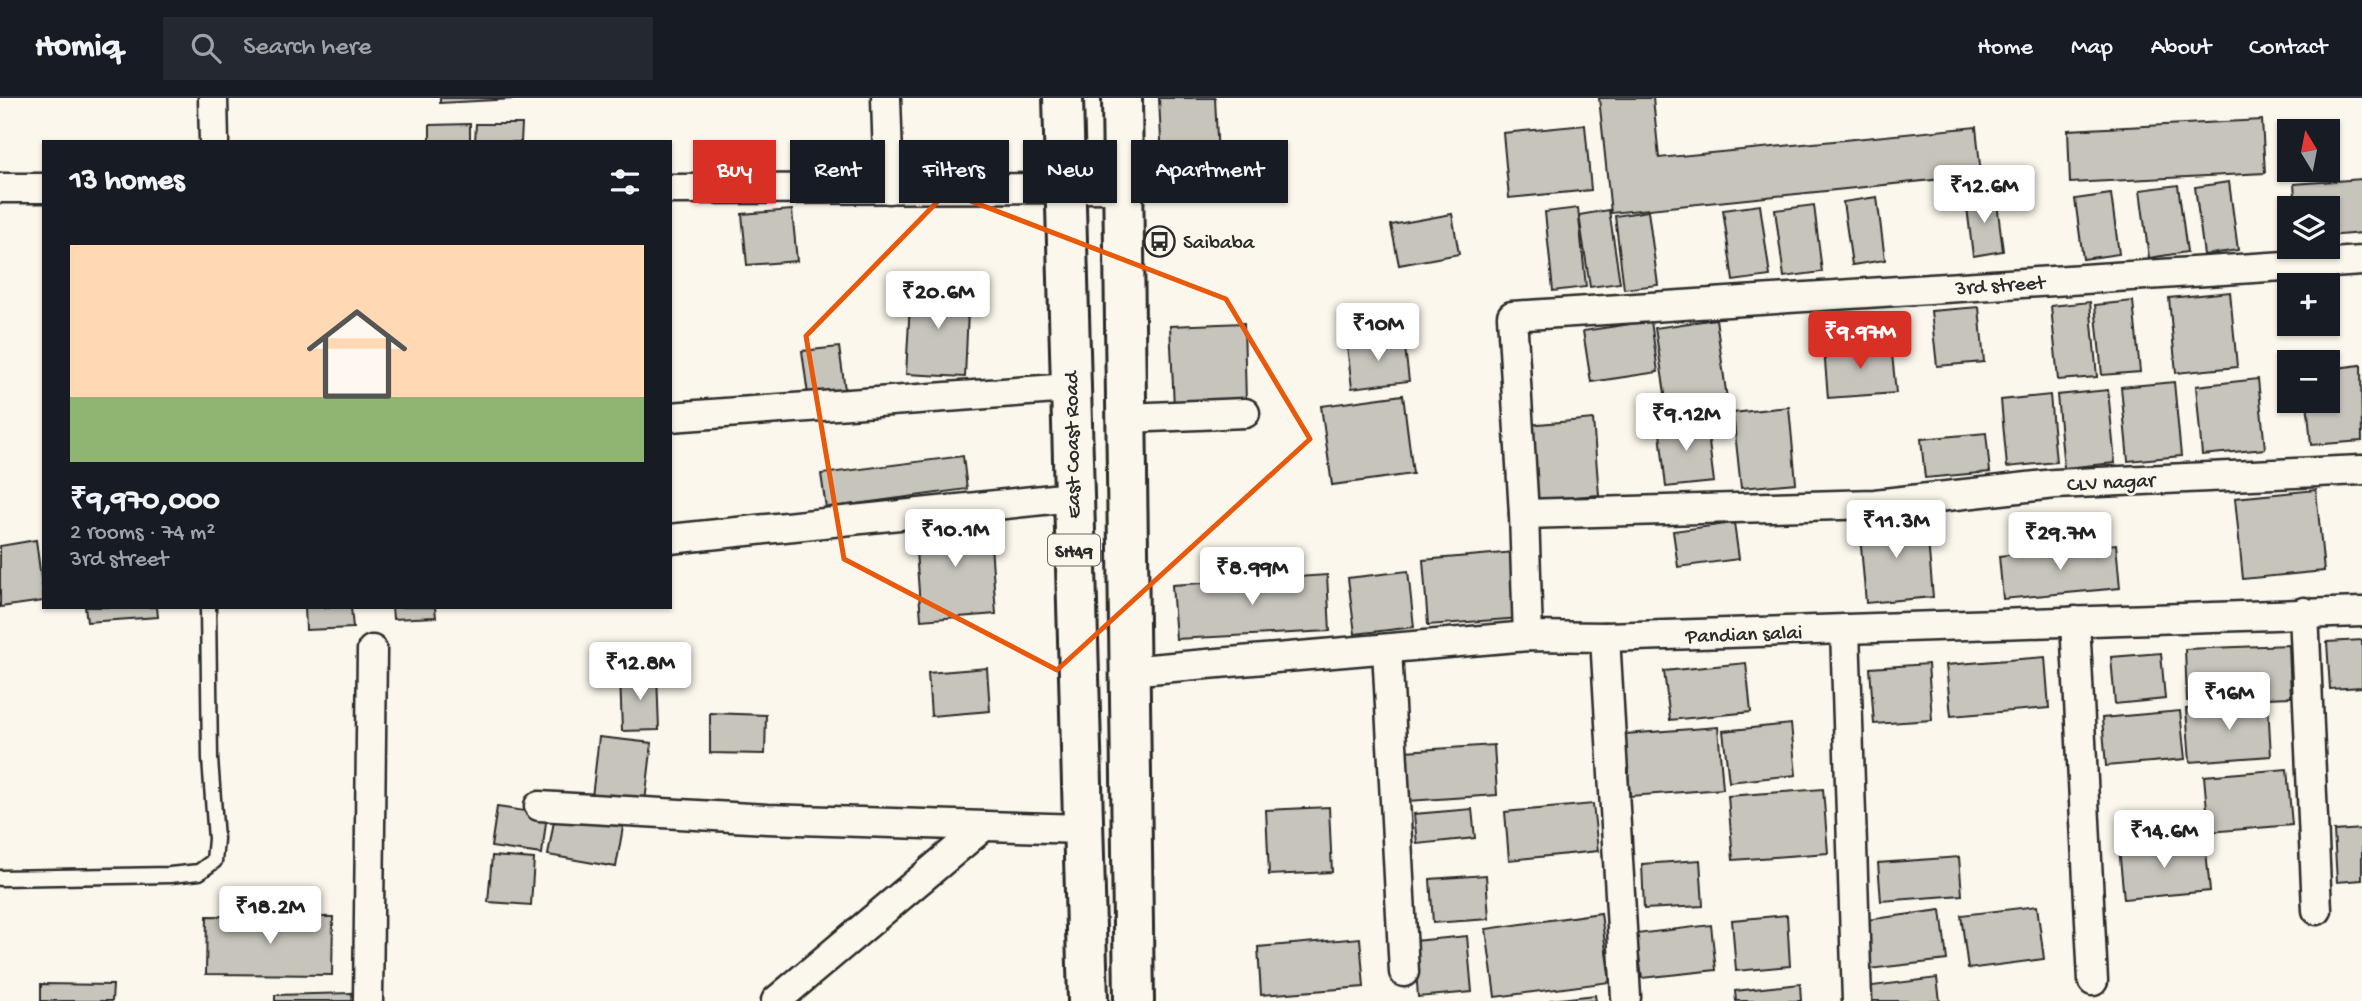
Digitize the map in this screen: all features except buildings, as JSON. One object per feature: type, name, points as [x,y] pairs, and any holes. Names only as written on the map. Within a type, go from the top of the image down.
[{"type":"main road","name":"East Coast Road","points":[[1063,98],[1064,140]]},
{"type":"main road","name":"SH49","points":[[1122,98],[1127,671],[1134,1001]]},
{"type":"main road","name":"East Coast Road","points":[[1065,203],[1088,1001]]},
{"type":"street","points":[[213,98],[214,140]]},
{"type":"street","points":[[886,98],[889,189]]},
{"type":"street","points":[[0,188],[42,188]]},
{"type":"street","points":[[672,189],[1023,188]]},
{"type":"street","points":[[1117,188],[1124,188]]},
{"type":"street","name":"3rd street","points":[[1524,514],[1512,316],[2362,261]]},
{"type":"street","points":[[672,417],[1070,388]]},
{"type":"street","points":[[1126,418],[1245,413]]},
{"type":"street","name":"CLV nagar","points":[[1524,514],[1875,504],[2055,484],[2362,470]]},
{"type":"street","points":[[672,539],[1072,497]]},
{"type":"street","points":[[1524,514],[1528,636]]},
{"type":"street","points":[[2304,612],[2317,910]]},
{"type":"street","name":"Pandian salai","points":[[1127,671],[1528,636],[1605,637],[2362,612]]},
{"type":"street","points":[[2075,621],[2093,981]]},
{"type":"street","points":[[1844,629],[1857,1001]]},
{"type":"street","points":[[1605,637],[1626,997]]},
{"type":"street","points":[[1387,649],[1404,972]]},
{"type":"street","points":[[368,1001],[372,650]]},
{"type":"street","points":[[539,806],[767,819],[1082,829]]},
{"type":"street","points":[[776,1001],[984,826]]},
{"type":"lane","points":[[0,878],[170,875],[199,872],[214,860],[216,839],[209,759],[208,609]]},
{"type":"highlighted area","points":[[947,192],[1226,299],[1310,439],[1057,670],[844,559],[806,336]]},
{"type":"place","name":"Saibaba","points":[[1160,241]]}]
